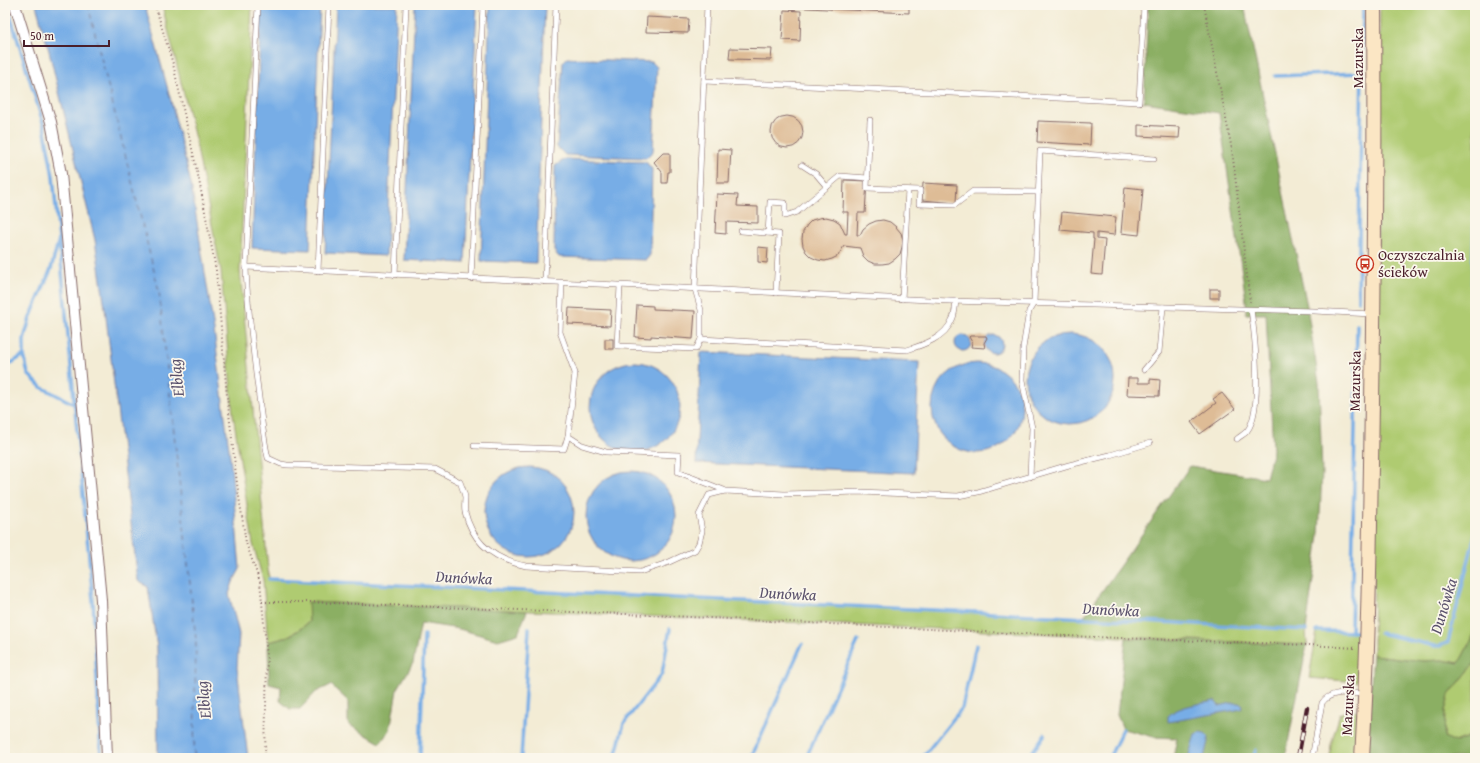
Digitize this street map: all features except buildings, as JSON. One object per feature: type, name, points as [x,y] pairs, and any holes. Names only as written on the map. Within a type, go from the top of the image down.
[{"type":"main road","name":"Mazurska","points":[[1362,758],[1366,694],[1373,314],[1375,130],[1374,5]]},
{"type":"street","points":[[15,5],[51,122],[61,174],[102,600],[107,758]]},
{"type":"lane","points":[[258,5],[246,267],[249,308],[264,442],[268,458],[287,465],[435,469],[460,482],[465,496],[465,511],[471,529],[477,540],[492,553],[510,563],[533,567],[640,572],[667,563],[695,550],[699,543],[702,531],[699,515],[709,495],[725,491],[784,494],[860,492],[958,496],[978,492],[1150,443]]},
{"type":"lane","points":[[318,271],[329,5]]},
{"type":"lane","points":[[395,275],[406,5]]},
{"type":"lane","points":[[471,278],[483,5]]},
{"type":"lane","points":[[545,282],[556,5]]},
{"type":"lane","points":[[620,286],[617,346],[696,348],[701,339],[701,310],[695,289],[707,5]]},
{"type":"lane","points":[[704,81],[1138,102],[1144,5]]},
{"type":"lane","points":[[870,120],[867,188],[920,190],[919,204],[955,205],[973,191],[1039,192]]},
{"type":"lane","points":[[1030,476],[1032,428],[1022,380],[1023,348],[1030,311],[1034,303],[1040,151],[1154,159]]},
{"type":"lane","points":[[802,165],[816,174],[827,187]]},
{"type":"lane","points":[[768,233],[770,202],[785,203],[785,216],[797,212],[840,176],[868,178]]},
{"type":"lane","points":[[902,299],[908,190]]},
{"type":"lane","points":[[741,231],[779,234],[776,293]]},
{"type":"lane","points":[[246,267],[902,299],[1373,314]]},
{"type":"lane","points":[[474,446],[564,449],[568,436],[575,373],[560,332],[562,283]]},
{"type":"lane","points":[[701,339],[907,350],[934,339],[945,331],[952,321],[956,301]]},
{"type":"lane","points":[[1144,370],[1159,352],[1163,307]]},
{"type":"lane","points":[[1237,439],[1247,432],[1253,418],[1256,389],[1254,333],[1251,310]]},
{"type":"lane","points":[[568,436],[582,445],[606,452],[679,455],[678,472],[725,491]]},
{"type":"lane","points":[[1312,758],[1322,702],[1324,699],[1336,694],[1366,694]]},
{"type":"path","points":[[155,5],[175,72],[199,180],[216,270],[227,396],[237,483],[246,543],[260,582],[266,657],[265,758]]},
{"type":"path","points":[[1204,5],[1232,150],[1251,310]]},
{"type":"path","points":[[262,602],[651,615],[1067,636],[1309,645],[1367,649]]},
{"type":"green space","points":[[162,5],[252,5],[240,271],[269,579],[976,612],[1306,630],[1307,645],[309,602],[309,622],[290,635],[268,642],[263,580],[253,544],[233,414],[221,271],[196,143]]},
{"type":"green space","points":[[1148,5],[1244,5],[1307,306],[1319,383],[1322,473],[1319,535],[1306,630],[1083,618],[1190,466],[1266,478],[1273,450],[1266,314],[1246,314],[1246,301],[1219,113],[1144,102]]},
{"type":"green space","points":[[1380,5],[1475,5],[1475,624],[1472,639],[1459,663],[1442,660],[1423,661],[1373,655]]},
{"type":"green space","points":[[308,602],[527,611],[518,634],[498,640],[459,629],[421,623],[413,663],[397,690],[390,730],[380,743],[348,724],[348,701],[331,685],[316,692],[300,709],[290,709],[280,701],[281,687],[269,684],[268,642],[290,635],[309,622]]},
{"type":"green space","points":[[1475,624],[1475,664],[1449,695],[1445,711],[1444,737],[1456,742],[1475,734],[1475,758],[1366,758],[1373,655],[1423,661],[1442,660],[1459,663],[1472,639]]},
{"type":"green space","points":[[1317,631],[1362,632],[1360,682],[1309,678]]},
{"type":"green space","points":[[1126,638],[1307,645],[1285,758],[1173,758],[1177,738],[1154,737],[1123,729],[1117,715]]},
{"type":"green space","points":[[1475,664],[1475,734],[1455,742],[1444,737],[1445,711],[1449,695]]},
{"type":"green space","points":[[1349,710],[1358,712],[1355,758],[1330,758],[1331,744],[1340,714]]},
{"type":"water","name":"Elbląg","points":[[36,5],[145,5],[171,101],[191,184],[214,330],[231,465],[240,569],[229,594],[239,634],[237,668],[248,758],[158,758],[157,648],[148,587],[138,581],[104,301],[95,240],[49,51]]},
{"type":"water","points":[[261,5],[320,5],[310,250],[252,248]]},
{"type":"water","points":[[336,5],[397,5],[386,256],[325,253]]},
{"type":"water","points":[[415,5],[477,5],[465,263],[404,260]]},
{"type":"water","points":[[490,5],[545,5],[536,263],[481,261]]},
{"type":"water","points":[[567,58],[652,62],[657,67],[653,151],[646,158],[565,155],[557,147],[563,62]]},
{"type":"water","points":[[565,159],[646,162],[652,169],[650,255],[646,260],[559,257],[554,251],[555,166]]},
{"type":"water","points":[[1070,334],[1087,338],[1102,347],[1111,362],[1115,379],[1111,396],[1102,411],[1087,420],[1070,424],[1053,420],[1038,411],[1029,396],[1025,379],[1029,362],[1038,347],[1053,338]]},
{"type":"water","points":[[960,335],[966,335],[971,340],[969,349],[966,351],[960,351],[955,346],[955,340]]},
{"type":"water","points":[[993,335],[999,338],[1002,344],[999,350],[993,353],[987,350],[984,344],[987,338]]},
{"type":"water","points":[[701,352],[919,362],[914,473],[696,463]]},
{"type":"water","points":[[635,362],[652,366],[667,375],[676,390],[680,407],[676,424],[667,439],[652,448],[635,452],[618,448],[603,439],[594,424],[590,407],[594,390],[603,375],[618,366]]},
{"type":"water","points":[[977,363],[994,367],[1009,376],[1018,391],[1022,408],[1018,425],[1009,440],[994,449],[977,453],[960,449],[945,440],[936,425],[932,408],[936,391],[945,376],[960,367]]},
{"type":"water","points":[[529,467],[546,471],[561,480],[570,495],[574,512],[570,529],[561,544],[546,553],[529,557],[512,553],[497,544],[488,529],[484,512],[488,495],[497,480],[512,471]]},
{"type":"water","points":[[631,471],[648,475],[663,484],[672,499],[676,516],[672,533],[663,548],[648,557],[631,561],[614,557],[599,548],[590,533],[586,516],[590,499],[599,484],[614,475]]},
{"type":"water","points":[[1215,701],[1219,706],[1239,703],[1243,706],[1242,709],[1168,722],[1168,716],[1178,709]]},
{"type":"water","points":[[1200,732],[1205,733],[1209,737],[1204,758],[1188,758],[1195,734]]},
{"type":"waterway","points":[[7,5],[44,126],[53,176],[93,600],[101,758]]},
{"type":"waterway","points":[[1358,301],[1363,5]]},
{"type":"waterway","points":[[1275,76],[1362,73]]},
{"type":"waterway","name":"Dunówka","points":[[1475,202],[1472,285],[1475,294]]},
{"type":"waterway","points":[[59,239],[51,269],[30,318],[24,339],[24,355],[28,374],[41,387],[76,405]]},
{"type":"waterway","points":[[1351,632],[1357,325]]},
{"type":"waterway","points":[[5,367],[24,355]]},
{"type":"waterway","name":"Dunówka","points":[[1380,633],[1435,646],[1440,646],[1448,642],[1475,535]]},
{"type":"waterway","name":"Dunówka","points":[[269,579],[976,612],[1306,630]]},
{"type":"waterway","points":[[521,758],[529,628]]},
{"type":"waterway","points":[[615,758],[624,723],[662,674],[670,629]]},
{"type":"waterway","name":"Dunówka","points":[[1317,631],[1362,632]]},
{"type":"waterway","points":[[420,758],[424,635]]},
{"type":"waterway","points":[[806,758],[858,641]]},
{"type":"waterway","points":[[751,758],[802,644]]},
{"type":"waterway","points":[[922,758],[962,708],[976,645]]},
{"type":"waterway","points":[[1109,758],[1123,729]]},
{"type":"waterway","points":[[1028,758],[1045,734]]},
{"type":"waterway","points":[[1253,758],[1256,750]]},
{"type":"ferry route","points":[[88,5],[159,291],[196,640],[194,758]]},
{"type":"railway","points":[[1298,758],[1307,708]]},
{"type":"place","name":"Oczyszczalnia ścieków","points":[[1365,264]]}]
